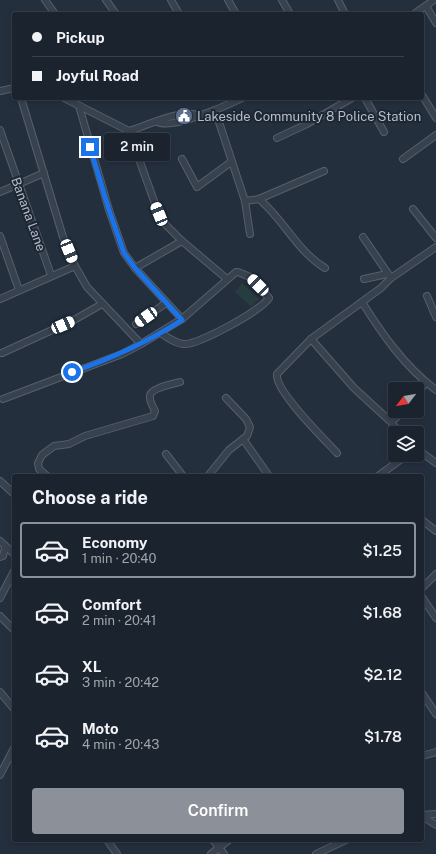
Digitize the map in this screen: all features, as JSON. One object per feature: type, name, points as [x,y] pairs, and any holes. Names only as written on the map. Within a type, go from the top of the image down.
[{"type":"street","points":[[45,0],[54,12]]},
{"type":"street","points":[[106,0],[115,12]]},
{"type":"street","points":[[171,0],[178,12]]},
{"type":"street","points":[[228,0],[235,12]]},
{"type":"street","points":[[282,0],[289,12]]},
{"type":"street","points":[[417,12],[434,0]]},
{"type":"street","points":[[340,1],[344,12]]},
{"type":"street","points":[[426,6],[436,23]]},
{"type":"street","points":[[0,91],[12,88]]},
{"type":"street","points":[[424,98],[436,118]]},
{"type":"street","points":[[22,100],[63,237],[75,266],[87,287],[141,344]]},
{"type":"street","points":[[68,100],[129,131],[159,214],[168,227],[182,242],[227,279]]},
{"type":"street","points":[[277,138],[307,124],[349,100]]},
{"type":"street","points":[[366,100],[384,132]]},
{"type":"street","points":[[129,131],[158,122],[163,124],[189,120],[197,115],[215,110],[230,101]]},
{"type":"street","points":[[79,106],[119,242],[124,253],[135,268],[182,320]]},
{"type":"street","points":[[215,110],[245,202],[250,234]]},
{"type":"street","name":"Banana Lane","points":[[0,130],[51,276]]},
{"type":"street","points":[[403,159],[436,135]]},
{"type":"street","points":[[182,159],[197,186],[231,162]]},
{"type":"street","points":[[245,202],[259,199],[324,171]]},
{"type":"street","points":[[0,192],[44,173]]},
{"type":"street","points":[[259,199],[285,226],[310,258],[325,268]]},
{"type":"street","points":[[413,209],[436,238]]},
{"type":"street","points":[[0,236],[19,290]]},
{"type":"street","points":[[363,238],[389,276]]},
{"type":"street","points":[[135,268],[182,242]]},
{"type":"street","points":[[337,453],[286,396],[276,377],[277,374],[296,352],[311,339],[362,302],[389,276],[436,247]]},
{"type":"street","points":[[0,299],[75,266]]},
{"type":"street","points":[[3,399],[122,354],[141,344],[182,320],[227,279],[238,272],[250,277],[266,293],[269,299],[232,324],[195,342],[184,344],[161,333]]},
{"type":"street","points":[[364,279],[389,276]]},
{"type":"street","points":[[427,296],[436,317]]},
{"type":"street","points":[[362,302],[390,344],[426,382],[436,390]]},
{"type":"street","points":[[136,324],[166,303]]},
{"type":"street","points":[[2,353],[78,318],[102,304]]},
{"type":"street","points":[[311,339],[354,388],[394,426]]},
{"type":"street","points":[[45,474],[39,469],[38,463],[42,456],[54,446],[69,444],[85,436],[152,416],[155,411],[149,397],[151,393],[157,389],[180,382]]},
{"type":"street","points":[[210,474],[229,450],[247,436],[250,424],[226,398]]},
{"type":"street","points":[[391,422],[396,418]]},
{"type":"street","points":[[243,439],[268,474]]},
{"type":"street","points":[[166,454],[181,474]]},
{"type":"street","points":[[424,454],[436,463]]},
{"type":"street","points":[[381,474],[397,462]]},
{"type":"street","points":[[0,481],[12,492]]},
{"type":"street","points":[[424,522],[436,531]]},
{"type":"street","points":[[0,541],[12,552]]},
{"type":"street","points":[[0,557],[3,556],[6,548]]},
{"type":"street","points":[[424,586],[436,574]]},
{"type":"street","points":[[0,598],[12,575]]},
{"type":"street","points":[[424,600],[436,618]]},
{"type":"street","points":[[0,616],[12,628]]},
{"type":"street","points":[[0,692],[12,706]]},
{"type":"street","points":[[424,696],[436,714]]},
{"type":"street","points":[[0,775],[12,752]]},
{"type":"street","points":[[424,755],[436,752]]},
{"type":"street","points":[[424,815],[436,814]]},
{"type":"street","points":[[424,816],[436,825]]},
{"type":"street","points":[[110,842],[117,854]]},
{"type":"street","points":[[215,842],[220,846],[224,854]]},
{"type":"street","points":[[211,854],[226,842]]},
{"type":"street","points":[[316,854],[341,842]]},
{"type":"street","points":[[327,848],[331,854]]},
{"type":"green space","points":[[242,283],[259,299],[251,307],[235,292]]},
{"type":"place","name":"Lakeside Community 8 Police Station","points":[[184,116]]},
{"type":"route","points":[[72,372],[122,354],[182,320],[135,268],[124,253],[119,242],[90,147]]}]
